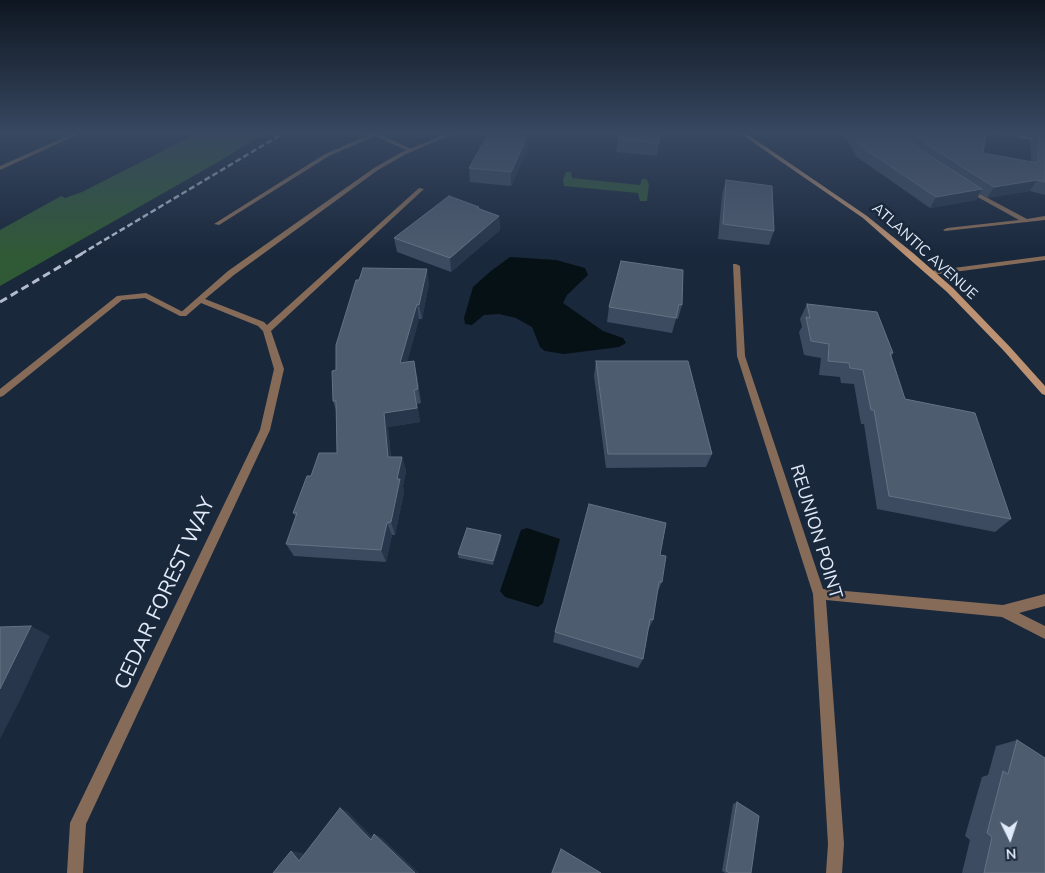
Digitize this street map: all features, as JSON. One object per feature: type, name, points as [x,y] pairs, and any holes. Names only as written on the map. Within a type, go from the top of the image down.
[{"type":"main road","name":"ATLANTIC AVENUE","points":[[803,175],[865,217],[931,273],[1006,349],[1045,392]]},
{"type":"street","points":[[217,224],[296,175]]},
{"type":"street","points":[[0,394],[120,298],[146,295],[183,314],[231,273],[368,175]]},
{"type":"street","points":[[957,183],[981,199],[1026,222]]},
{"type":"street","points":[[200,300],[261,324],[267,330],[420,189]]},
{"type":"street","points":[[947,230],[1026,222],[1045,218]]},
{"type":"street","points":[[931,273],[1045,258]]},
{"type":"street","name":"REUNION POINT","points":[[736,266],[741,356],[819,594],[836,844],[834,873]]},
{"type":"street","name":"CEDAR FOREST WAY","points":[[74,873],[78,823],[265,430],[279,369],[267,330]]},
{"type":"street","points":[[819,594],[1003,611],[1045,600]]},
{"type":"street","points":[[1003,611],[1045,633]]},
{"type":"green space","points":[[116,175],[196,175],[0,286],[0,230],[61,196],[65,198],[82,192]]},
{"type":"green space","points":[[565,175],[571,175],[572,178],[640,185],[642,179],[646,179],[649,184],[647,201],[640,201],[638,193],[564,186],[563,180]]},
{"type":"shaded area","points":[[510,257],[556,260],[585,268],[588,275],[567,295],[563,303],[603,331],[623,338],[626,343],[619,347],[564,354],[545,351],[540,347],[532,327],[516,318],[499,314],[484,315],[472,325],[465,324],[464,318],[473,287]]},
{"type":"shaded area","points":[[527,528],[560,539],[543,603],[538,607],[505,597],[500,591],[521,530]]},
{"type":"building","points":[[903,175],[960,175],[982,189],[936,197]]},
{"type":"building","points":[[975,175],[1045,175],[1045,182],[1037,180],[994,187]]},
{"type":"building","points":[[726,180],[772,186],[774,231],[723,224]]},
{"type":"building","points":[[449,196],[499,216],[450,258],[394,238]]},
{"type":"building","points":[[621,261],[683,270],[682,305],[679,304],[676,318],[609,307]]},
{"type":"building","points":[[363,268],[427,269],[419,305],[417,304],[400,363],[414,361],[418,389],[414,390],[417,408],[384,413],[388,457],[402,457],[397,479],[400,479],[391,522],[387,523],[381,550],[286,544],[297,513],[293,513],[307,476],[311,476],[319,453],[337,453],[336,401],[333,401],[332,371],[336,370],[336,345],[356,280],[359,280]]},
{"type":"building","points":[[807,304],[877,312],[893,353],[890,353],[905,399],[975,413],[1011,519],[889,496],[874,410],[871,410],[863,370],[850,368],[849,363],[828,361],[829,344],[811,341],[806,317],[810,318]]},
{"type":"building","points":[[596,361],[688,361],[712,454],[608,454]]},
{"type":"building","points":[[589,504],[666,523],[660,555],[666,556],[662,582],[659,582],[653,620],[650,619],[643,659],[555,632]]},
{"type":"building","points":[[467,528],[501,535],[493,561],[458,554]]},
{"type":"building","points":[[31,626],[0,689],[0,627]]},
{"type":"building","points":[[1017,740],[1045,758],[1045,873],[984,873],[992,837],[987,833],[1003,771],[1008,774]]},
{"type":"building","points":[[737,802],[759,816],[751,873],[730,873],[726,871]]},
{"type":"building","points":[[340,808],[371,840],[374,834],[415,873],[273,873],[291,851],[299,861]]},
{"type":"building","points":[[561,849],[601,873],[552,873]]},
{"type":"railway","points":[[81,254],[214,175]]},
{"type":"railway","points":[[0,302],[83,253]]}]
